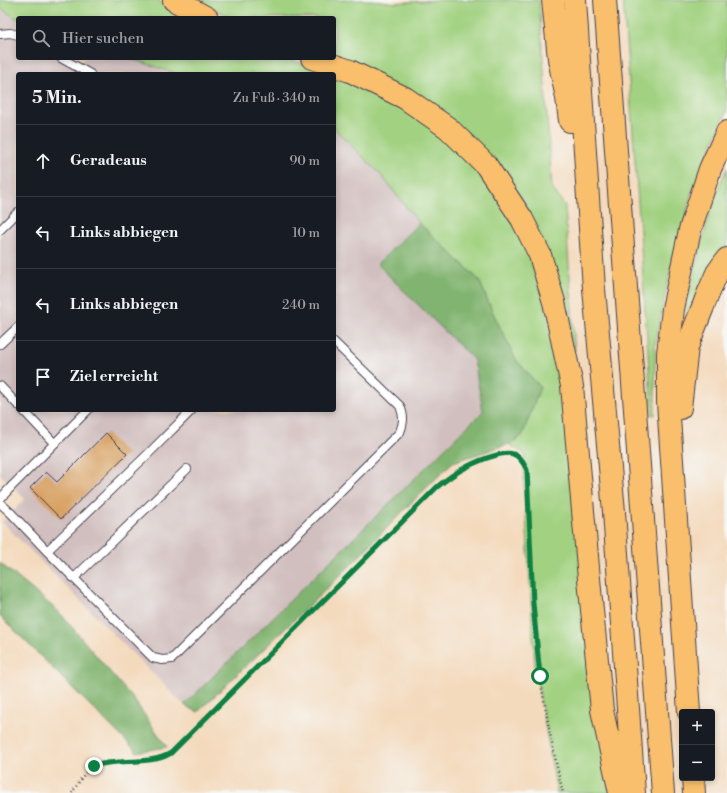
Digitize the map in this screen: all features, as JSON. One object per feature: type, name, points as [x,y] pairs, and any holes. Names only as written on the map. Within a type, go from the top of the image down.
[{"type":"highway","points":[[174,0],[203,16]]},
{"type":"highway","points":[[553,0],[559,59],[567,98],[576,167],[582,253],[594,289]]},
{"type":"highway","points":[[575,0],[594,289],[614,512],[634,793]]},
{"type":"highway","points":[[606,0],[663,793]]},
{"type":"highway","points":[[318,60],[350,71],[405,98],[448,128],[486,165],[522,219],[540,255],[554,302],[572,386],[602,710],[620,793]]},
{"type":"highway","points":[[689,709],[668,402],[668,353],[673,310],[690,230],[710,170],[727,132]]},
{"type":"highway","points":[[673,473],[687,347],[717,273],[727,259]]},
{"type":"highway","points":[[693,781],[694,793]]},
{"type":"lane","points":[[0,34],[10,33],[16,34]]},
{"type":"lane","points":[[65,60],[86,72]]},
{"type":"lane","points":[[0,230],[16,214]]},
{"type":"lane","points":[[0,344],[16,329]]},
{"type":"lane","points":[[0,503],[153,658],[162,660],[172,659],[400,432],[403,424],[403,415],[400,406],[336,344]]},
{"type":"lane","points":[[0,386],[16,403]]},
{"type":"lane","points":[[25,412],[54,443]]},
{"type":"lane","points":[[0,499],[86,412]]},
{"type":"lane","points":[[47,551],[190,412]]},
{"type":"lane","points":[[74,578],[187,469]]},
{"type":"path","points":[[72,793],[86,773],[94,766],[118,761],[159,758],[171,753],[437,487],[449,477],[464,468],[485,458],[504,454],[513,454],[522,460],[527,470],[533,603],[539,669],[550,734],[563,793]]},
{"type":"shaded area","points":[[0,8],[16,18],[16,60],[76,60],[80,63],[83,60],[135,60],[172,72],[16,72],[16,412],[336,412],[336,130],[380,174],[419,223],[377,264],[474,360],[483,410],[184,705],[2,522],[25,499],[0,474]]},
{"type":"green space","points":[[0,0],[157,0],[186,16],[16,16],[16,18],[0,8]]},
{"type":"green space","points":[[198,0],[373,0],[395,3],[437,0],[539,0],[552,188],[565,206],[575,351],[515,189],[336,57],[336,16],[229,16]]},
{"type":"green space","points":[[623,0],[727,0],[727,110],[692,192],[671,267],[655,344],[655,415],[652,415]]},
{"type":"green space","points":[[135,60],[291,60],[324,72],[172,72]]},
{"type":"green space","points":[[336,77],[368,88],[423,120],[462,153],[505,207],[530,257],[551,321],[569,417],[610,793],[557,793],[535,669],[524,481],[525,454],[509,444],[522,436],[540,387],[516,360],[492,311],[479,280],[419,223],[380,174],[336,130]]},
{"type":"green space","points":[[727,168],[727,248],[682,344],[690,289],[712,203]]},
{"type":"green space","points":[[419,223],[479,280],[492,311],[516,360],[540,387],[522,436],[509,444],[453,462],[340,576],[198,712],[184,705],[483,411],[474,360],[377,264]]},
{"type":"green space","points":[[0,563],[59,612],[134,700],[167,747],[137,752],[0,616]]},
{"type":"building","points":[[106,433],[127,454],[61,519],[30,488],[46,472],[57,482]]},
{"type":"route","points":[[94,766],[118,761],[149,760],[166,756],[171,753],[437,487],[449,477],[464,468],[485,458],[504,454],[513,454],[522,460],[527,470],[533,603],[540,676]]}]
